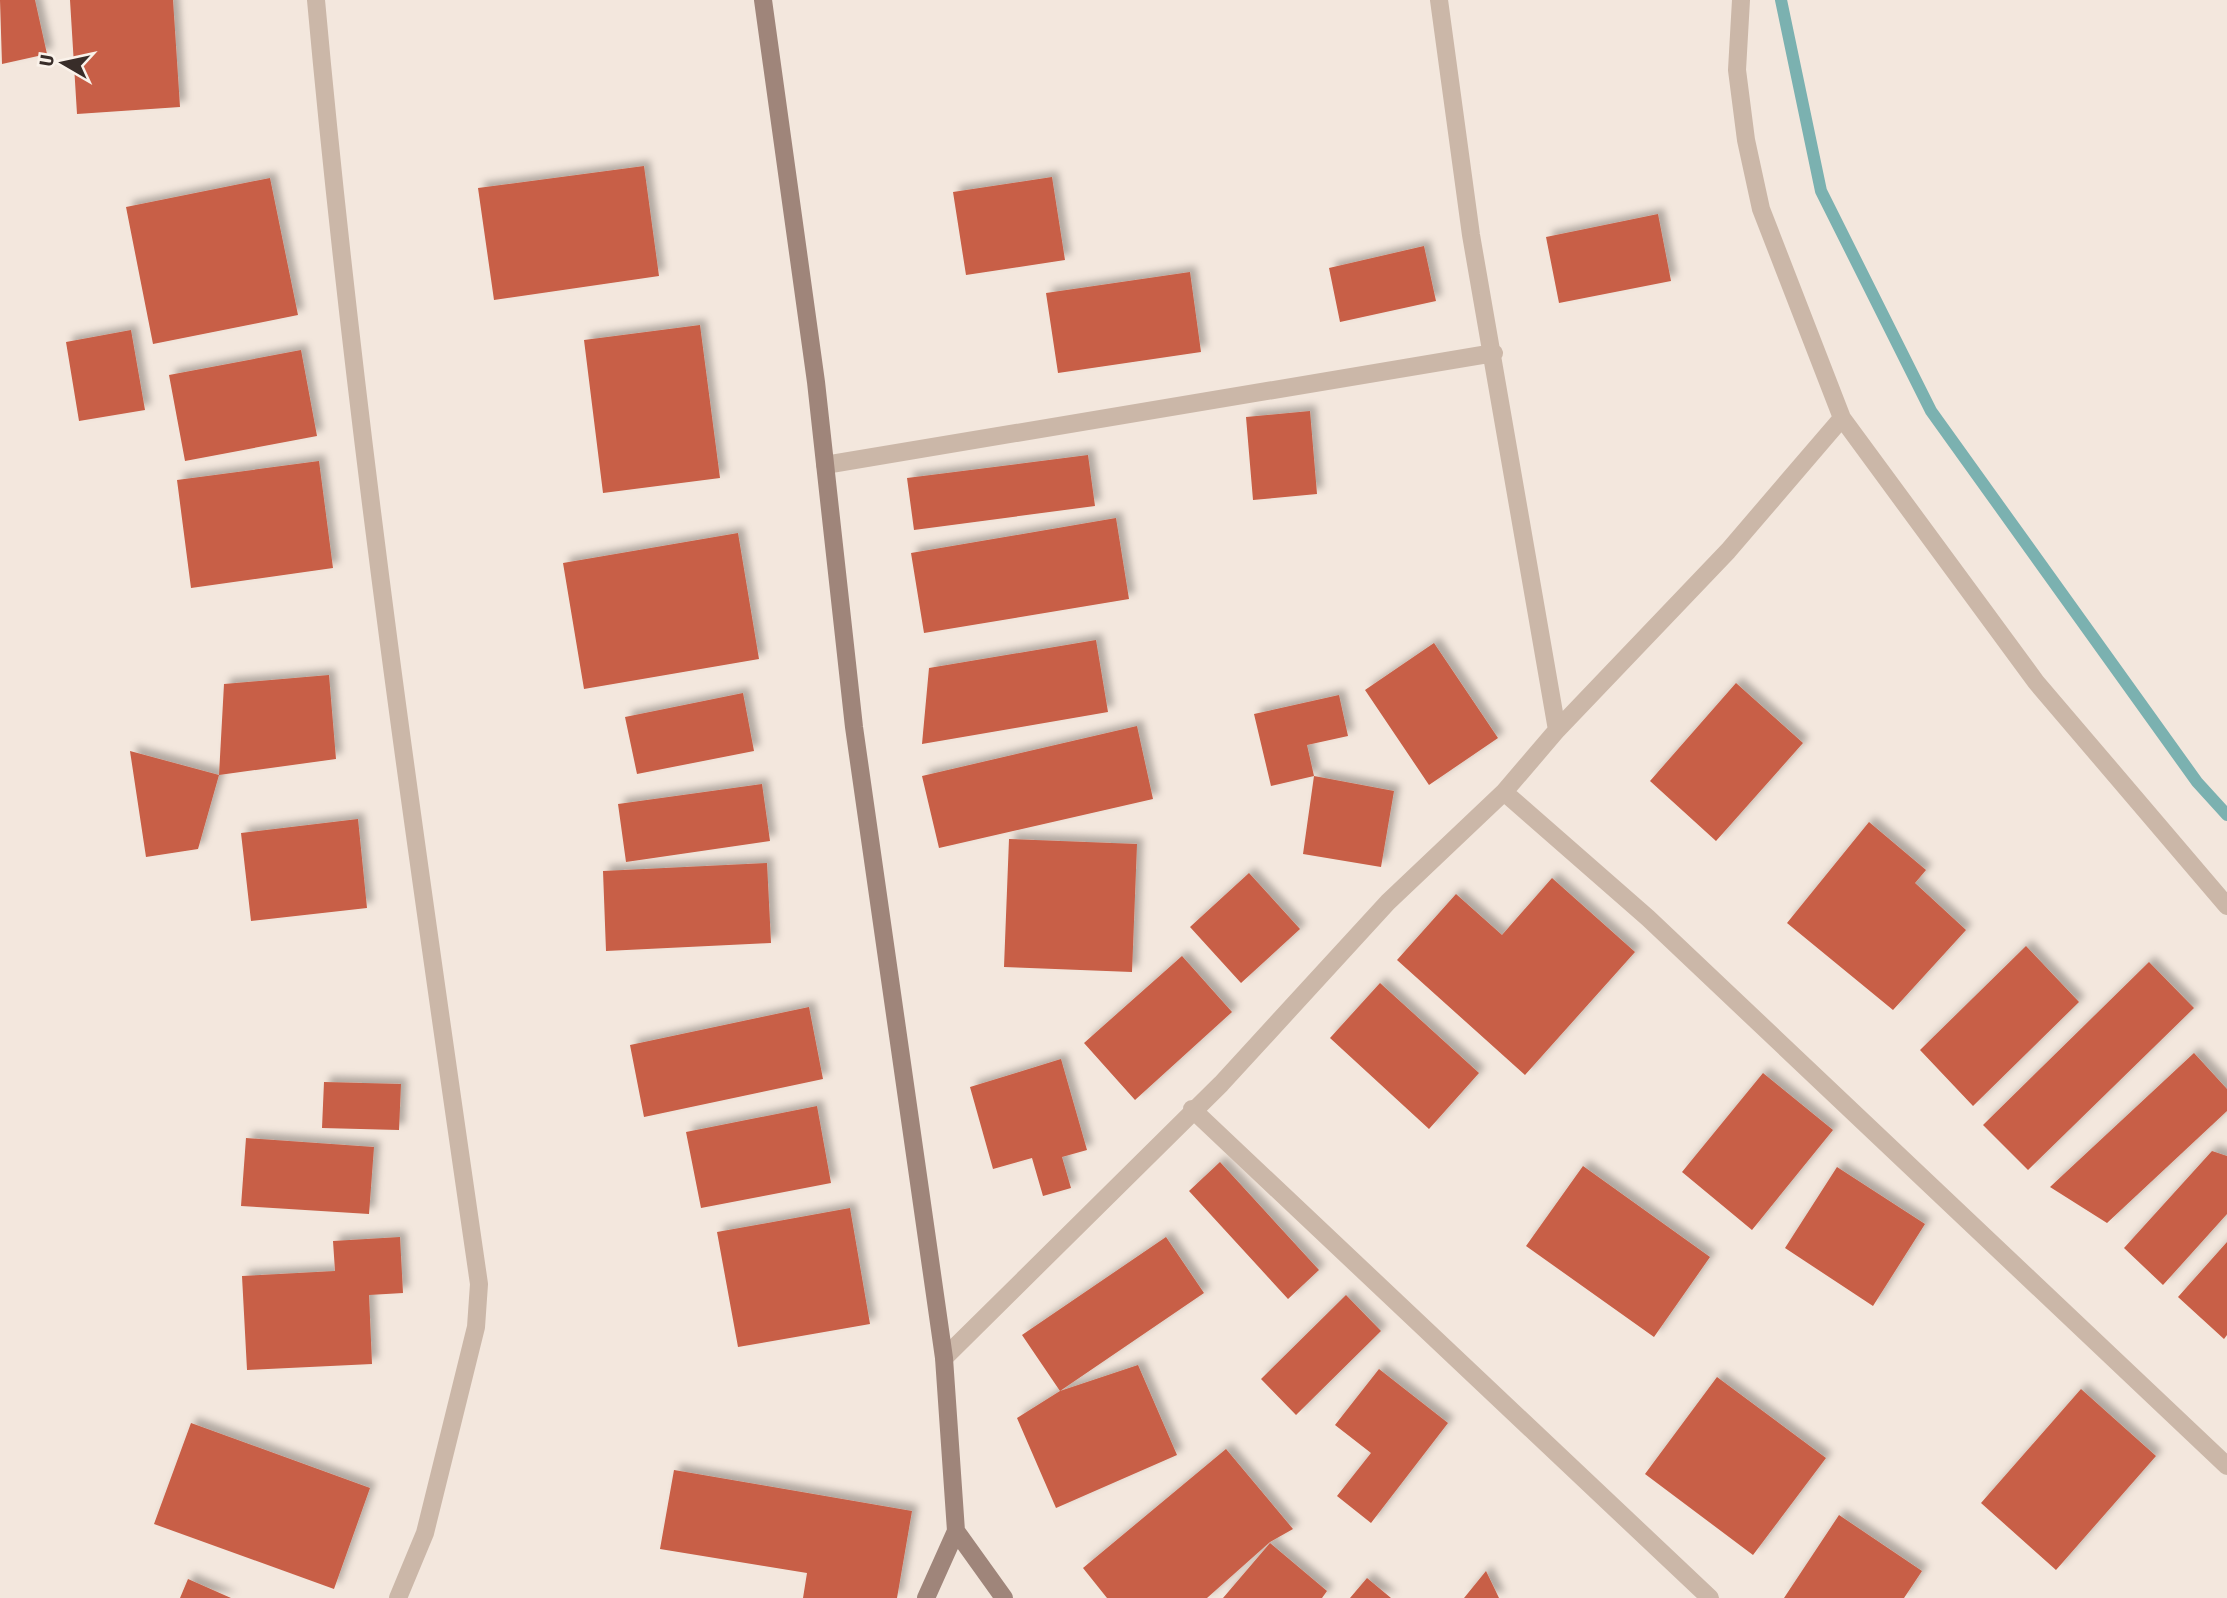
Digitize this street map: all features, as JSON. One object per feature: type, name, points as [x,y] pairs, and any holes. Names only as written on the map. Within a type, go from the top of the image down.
[{"type":"main road","points":[[763,0],[825,465],[855,741],[944,1358],[956,1531],[926,1598]]},
{"type":"main road","points":[[956,1531],[1004,1598]]},
{"type":"street","points":[[316,0],[336,221],[479,1284],[476,1327],[425,1533],[398,1598]]},
{"type":"street","points":[[1439,0],[1471,235],[1494,353],[1557,730]]},
{"type":"street","points":[[1741,0],[1737,70],[1746,140],[1761,209],[1842,418],[2036,682],[2227,906]]},
{"type":"street","points":[[825,465],[1494,353]]},
{"type":"street","points":[[944,1358],[1063,1243],[1192,1109],[1221,1084],[1388,902],[1504,792],[1557,730],[1728,551],[1842,418]]},
{"type":"street","points":[[1504,792],[1647,918],[2227,1466]]},
{"type":"street","points":[[1192,1109],[1710,1598]]},
{"type":"building","points":[[0,0],[35,0],[47,54],[2,64]]},
{"type":"building","points":[[70,0],[173,0],[180,107],[77,114]]},
{"type":"building","points":[[644,166],[659,276],[494,300],[478,188]]},
{"type":"building","points":[[1052,177],[1065,260],[966,275],[953,192]]},
{"type":"building","points":[[270,178],[298,315],[153,344],[126,207]]},
{"type":"building","points":[[1658,214],[1671,281],[1559,303],[1546,237]]},
{"type":"building","points":[[1424,246],[1436,301],[1340,322],[1329,268]]},
{"type":"building","points":[[1190,272],[1201,352],[1058,373],[1046,293]]},
{"type":"building","points":[[700,325],[720,478],[603,493],[584,340]]},
{"type":"building","points":[[131,330],[145,410],[79,421],[66,342]]},
{"type":"building","points":[[301,350],[317,436],[185,461],[169,375]]},
{"type":"building","points":[[1310,411],[1317,494],[1253,500],[1246,417]]},
{"type":"building","points":[[1088,455],[1095,506],[914,530],[907,478]]},
{"type":"building","points":[[319,461],[333,568],[191,588],[177,480]]},
{"type":"building","points":[[1116,518],[1129,599],[924,633],[911,553]]},
{"type":"building","points":[[738,533],[759,659],[584,689],[563,563]]},
{"type":"building","points":[[1096,640],[1108,712],[922,744],[929,668]]},
{"type":"building","points":[[1434,643],[1498,738],[1429,785],[1365,690]]},
{"type":"building","points":[[329,675],[336,759],[219,775],[224,684]]},
{"type":"building","points":[[1736,683],[1803,743],[1716,841],[1650,781]]},
{"type":"building","points":[[743,693],[754,751],[637,774],[625,717]]},
{"type":"building","points":[[1339,695],[1348,736],[1307,745],[1314,776],[1271,786],[1254,714]]},
{"type":"building","points":[[1137,726],[1153,799],[939,848],[922,776]]},
{"type":"building","points":[[130,751],[219,775],[198,849],[146,857]]},
{"type":"building","points":[[1314,776],[1394,791],[1381,867],[1303,854]]},
{"type":"building","points":[[762,784],[770,841],[626,862],[618,804]]},
{"type":"building","points":[[358,819],[367,908],[251,921],[241,833]]},
{"type":"building","points":[[1869,822],[1926,870],[1915,883],[1966,930],[1893,1010],[1787,923]]},
{"type":"building","points":[[1009,839],[1137,844],[1132,972],[1004,967]]},
{"type":"building","points":[[767,863],[771,943],[606,951],[603,871]]},
{"type":"building","points":[[1249,873],[1300,929],[1241,983],[1190,927]]},
{"type":"building","points":[[1552,878],[1635,952],[1525,1075],[1397,960],[1456,894],[1502,935]]},
{"type":"building","points":[[2026,946],[2079,1002],[1973,1106],[1920,1050]]},
{"type":"building","points":[[1182,956],[1232,1012],[1135,1100],[1084,1043]]},
{"type":"building","points":[[2149,962],[2194,1008],[2028,1170],[1983,1125]]},
{"type":"building","points":[[1380,983],[1479,1073],[1429,1129],[1330,1038]]},
{"type":"building","points":[[809,1007],[823,1079],[644,1117],[630,1045]]},
{"type":"building","points":[[2194,1053],[2227,1089],[2227,1111],[2107,1223],[2050,1187]]},
{"type":"building","points":[[1061,1059],[1087,1150],[1062,1157],[1071,1188],[1043,1196],[1032,1158],[993,1169],[970,1087]]},
{"type":"building","points":[[1763,1073],[1833,1130],[1752,1230],[1682,1172]]},
{"type":"building","points":[[324,1082],[401,1084],[399,1130],[322,1128]]},
{"type":"building","points":[[817,1106],[831,1183],[701,1208],[686,1132]]},
{"type":"building","points":[[246,1138],[374,1147],[369,1214],[241,1206]]},
{"type":"building","points":[[2212,1151],[2227,1156],[2227,1214],[2163,1285],[2124,1248]]},
{"type":"building","points":[[1220,1162],[1319,1270],[1288,1299],[1189,1191]]},
{"type":"building","points":[[1583,1166],[1710,1257],[1654,1337],[1526,1246]]},
{"type":"building","points":[[1837,1167],[1925,1224],[1873,1306],[1785,1248]]},
{"type":"building","points":[[850,1208],[870,1324],[738,1347],[717,1232]]},
{"type":"building","points":[[400,1237],[403,1293],[369,1295],[372,1364],[247,1370],[242,1276],[335,1271],[333,1241]]},
{"type":"building","points":[[1166,1237],[1204,1293],[1060,1391],[1022,1335]]},
{"type":"building","points":[[2227,1242],[2227,1335],[2224,1339],[2178,1297]]},
{"type":"building","points":[[1346,1295],[1381,1331],[1296,1415],[1261,1379]]},
{"type":"building","points":[[1138,1365],[1177,1455],[1056,1508],[1017,1418],[1060,1391]]},
{"type":"building","points":[[1379,1369],[1448,1423],[1371,1523],[1337,1496],[1371,1453],[1335,1425]]},
{"type":"building","points":[[1717,1377],[1826,1458],[1753,1555],[1645,1474]]},
{"type":"building","points":[[2081,1389],[2156,1456],[2056,1570],[1981,1503]]},
{"type":"building","points":[[191,1423],[370,1488],[334,1589],[154,1524]]},
{"type":"building","points":[[1226,1449],[1293,1529],[1270,1542],[1207,1598],[1107,1598],[1083,1568]]},
{"type":"building","points":[[674,1470],[912,1511],[897,1598],[803,1598],[807,1573],[660,1549]]},
{"type":"building","points":[[1839,1515],[1922,1571],[1904,1598],[1784,1598]]},
{"type":"building","points":[[1270,1543],[1327,1591],[1322,1598],[1223,1598]]},
{"type":"building","points":[[1486,1571],[1499,1598],[1464,1598]]},
{"type":"building","points":[[1367,1578],[1391,1598],[1350,1598]]},
{"type":"building","points":[[188,1579],[231,1598],[180,1598]]},
{"type":"waterway","points":[[1781,0],[1821,191],[1931,411],[2197,782],[2227,815]]}]
